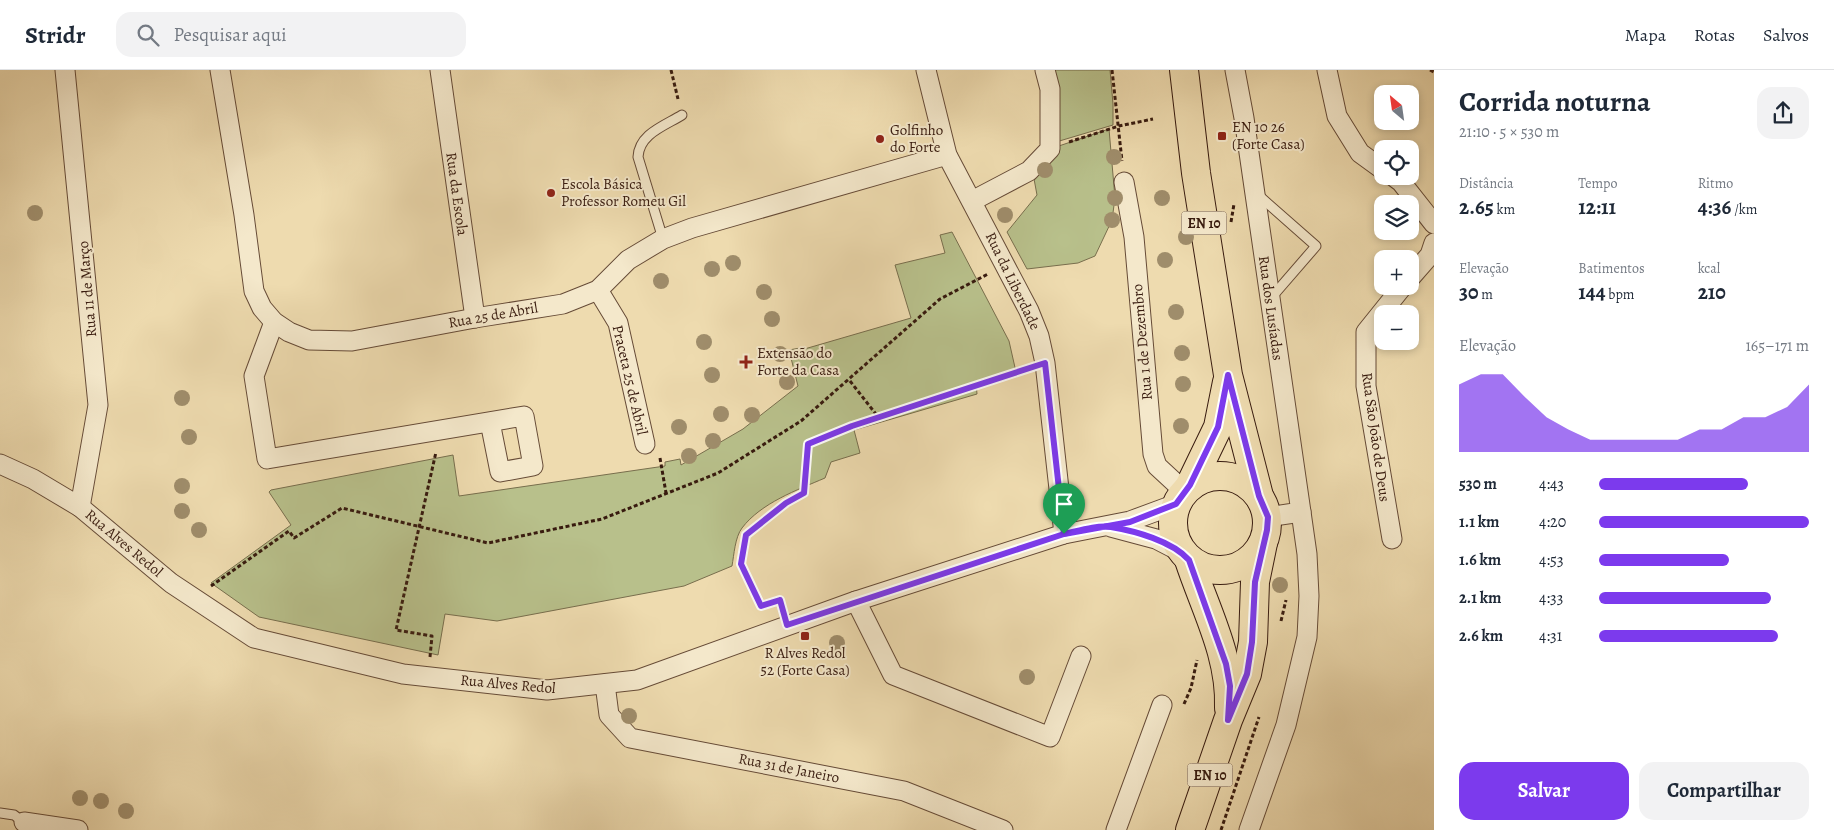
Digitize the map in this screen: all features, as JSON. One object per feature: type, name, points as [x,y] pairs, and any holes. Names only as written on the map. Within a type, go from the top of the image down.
[{"type":"main road","name":"EN 10","points":[[1184,70],[1196,173],[1228,375],[1263,518],[1255,582],[1252,642],[1247,674],[1228,720],[1190,830]]},
{"type":"main road","name":"EN 10","points":[[1228,375],[1218,427],[1183,493],[1172,521],[1174,538],[1186,556],[1226,664],[1230,686],[1228,720]]},
{"type":"main road","points":[[1183,493],[1204,478],[1219,475],[1234,477],[1248,484],[1263,518],[1256,554],[1244,564],[1231,569],[1216,570],[1202,567],[1186,556]]},
{"type":"street","name":"Rua 11 de Março","points":[[65,70],[98,404],[80,507]]},
{"type":"street","name":"Rua 25 de Abril","points":[[220,70],[244,215],[254,291],[262,308],[274,322],[289,332],[309,340],[352,341],[563,304],[598,290],[628,260],[663,239],[692,228],[947,155]]},
{"type":"street","name":"Rua da Escola","points":[[440,70],[475,318]]},
{"type":"street","name":"Rua da Liberdade","points":[[926,70],[947,155],[1029,310],[1040,336],[1045,363],[1064,534]]},
{"type":"street","points":[[972,201],[1029,170],[1050,149],[1050,90],[1045,70]]},
{"type":"street","name":"Rua dos Lusíadas","points":[[1234,70],[1307,554],[1309,596],[1307,637],[1286,725],[1249,830]]},
{"type":"street","points":[[1327,70],[1338,116],[1360,153],[1374,163]]},
{"type":"street","name":"Rua 1 de Dezembro","points":[[1124,182],[1134,237],[1153,454],[1157,466],[1183,493]]},
{"type":"street","points":[[1403,185],[1434,224]]},
{"type":"street","points":[[1419,268],[1430,255],[1434,243]]},
{"type":"street","name":"Praceta 25 de Abril","points":[[598,290],[618,322],[645,444]]},
{"type":"street","name":"Rua São João de Deus","points":[[1392,540],[1366,386],[1366,332],[1396,295]]},
{"type":"street","points":[[274,322],[254,376],[267,459],[490,422]]},
{"type":"street","name":"Rua Alves Redol","points":[[0,464],[33,479],[80,507],[171,583],[254,638],[403,674],[548,690],[637,680],[856,601],[1064,534],[1109,527],[1152,514],[1183,493]]},
{"type":"street","points":[[1263,518],[1301,512]]},
{"type":"street","name":"Rua Alves Redol","points":[[1109,527],[1156,539],[1186,556]]},
{"type":"street","points":[[856,601],[893,675],[1050,737],[1081,656]]},
{"type":"street","name":"Rua 31 de Janeiro","points":[[605,684],[609,715],[630,738],[904,791],[1003,830]]},
{"type":"street","points":[[1116,830],[1162,705]]},
{"type":"street","points":[[29,826],[78,830]]},
{"type":"lane","points":[[663,239],[638,157],[638,147],[642,139],[682,115]]},
{"type":"lane","points":[[1253,190],[1316,246],[1270,299]]},
{"type":"lane","points":[[0,813],[14,814],[29,826]]},
{"type":"path","points":[[671,70],[682,115]]},
{"type":"path","points":[[1112,70],[1124,182]]},
{"type":"path","points":[[1430,70],[1434,72]]},
{"type":"path","points":[[1066,144],[1119,126],[1153,119]]},
{"type":"path","points":[[787,625],[780,600],[761,606],[741,564],[746,535],[786,503],[804,493],[808,444],[878,418],[1045,363]]},
{"type":"path","points":[[850,381],[878,418]]},
{"type":"path","points":[[430,658],[432,636],[396,630],[436,458],[437,431]]},
{"type":"path","points":[[645,444],[660,456],[666,493]]},
{"type":"path","points":[[210,586],[289,531]]},
{"type":"green space","points":[[1050,70],[1110,70],[1113,125],[1056,142]]},
{"type":"green space","points":[[1109,129],[1115,198],[1112,220],[1095,256],[1078,263],[1027,269],[1007,232],[1037,195],[1032,168],[1050,149]]},
{"type":"green space","points":[[952,232],[1009,341],[1016,372],[976,383],[977,394],[854,430],[860,453],[831,462],[825,478],[780,498],[759,511],[742,528],[738,536],[732,566],[684,586],[497,621],[445,614],[438,655],[259,617],[211,583],[291,525],[269,492],[271,490],[453,455],[459,496],[665,466],[665,462],[680,459],[681,465],[743,429],[798,386],[789,350],[800,348],[801,350],[911,318],[895,265],[945,253],[940,235]]},
{"type":"place","name":"EN 10 26 (Forte Casa)","points":[[1222,136]]},
{"type":"place","name":"Golfinho do Forte","points":[[880,139]]},
{"type":"place","name":"Escola Básica Professor Romeu Gil","points":[[551,193]]},
{"type":"place","name":"Extensão do Forte da Casa","points":[[746,362]]},
{"type":"place","name":"R Alves Redol 52 (Forte Casa)","points":[[805,636]]},
{"type":"route","points":[[1064,534],[787,625],[780,600],[761,606],[741,564],[746,535],[786,503],[804,493],[808,444],[852,426],[1045,363],[1064,534],[1109,527],[1156,539],[1183,553],[1189,560],[1203,602],[1217,634],[1226,664],[1230,686],[1228,720],[1247,674],[1252,642],[1255,582],[1267,530],[1268,517],[1265,506],[1259,496],[1228,375],[1218,427],[1207,454],[1190,485],[1176,504],[1130,522],[1064,534]]}]
